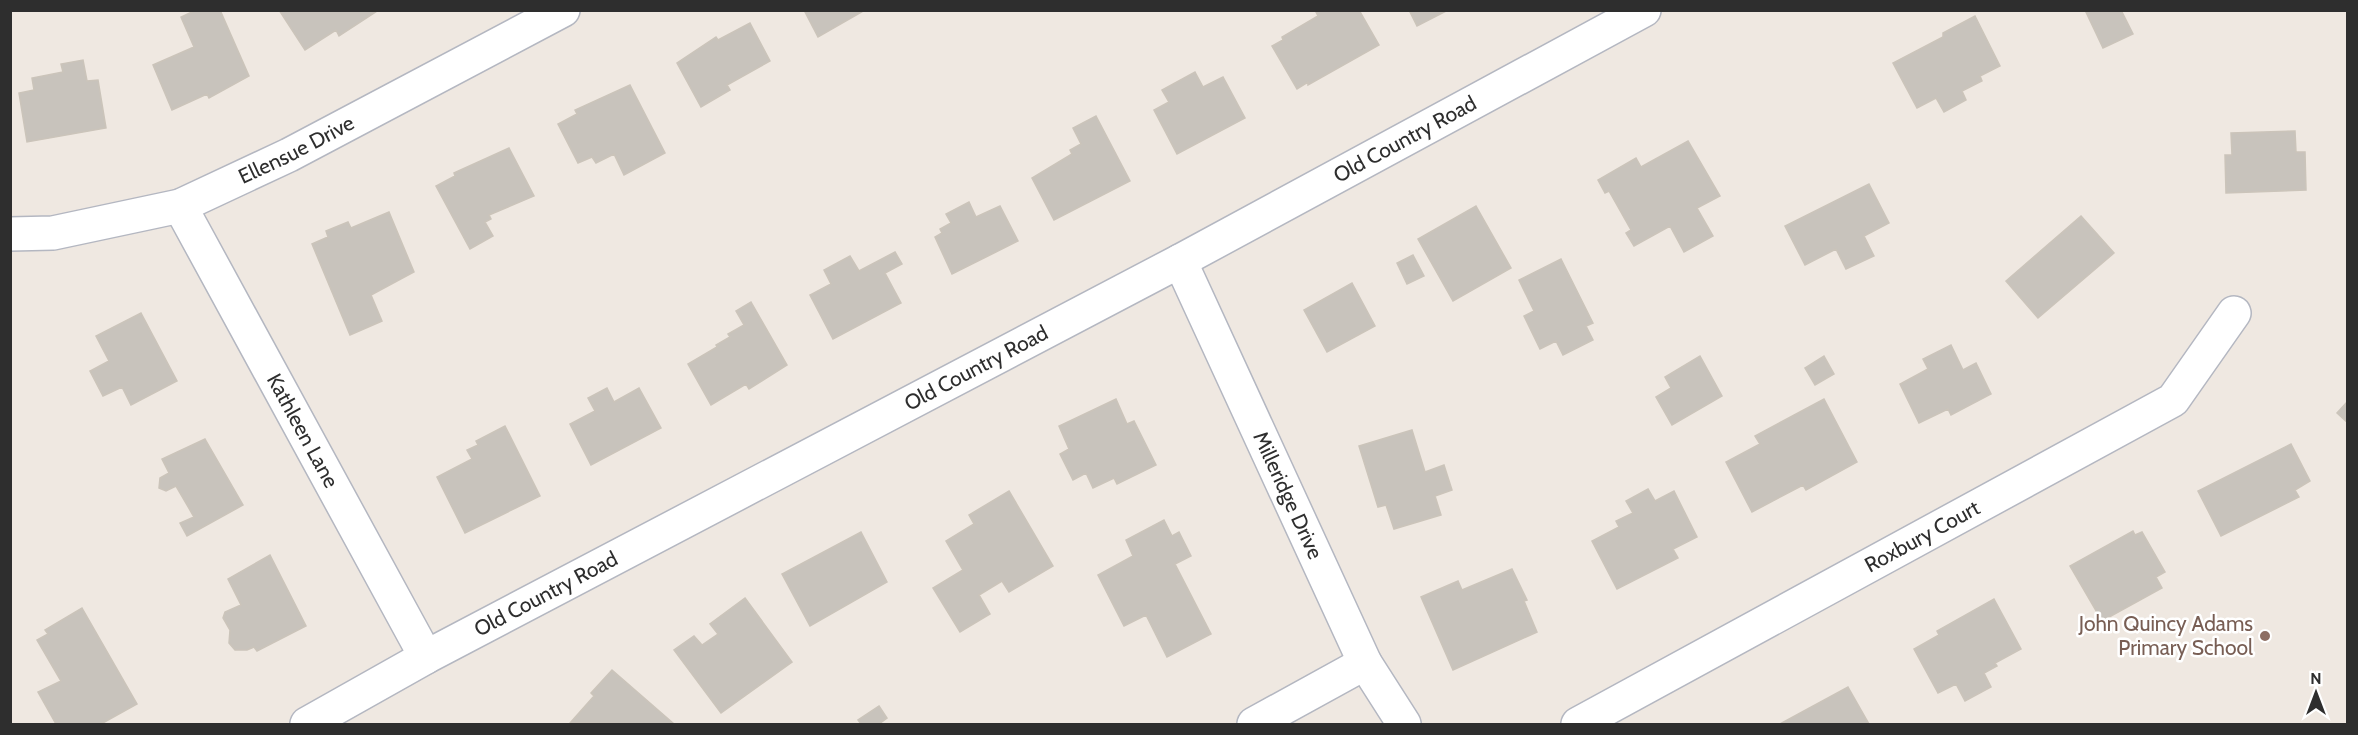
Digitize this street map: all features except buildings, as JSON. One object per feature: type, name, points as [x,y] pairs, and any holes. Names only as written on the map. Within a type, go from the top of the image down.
[{"type":"street","name":"Ellensue Drive","points":[[10,234],[53,233],[180,206],[290,155],[563,10]]},
{"type":"street","name":"Old Country Road","points":[[307,724],[426,657],[1180,261],[1644,10]]},
{"type":"street","name":"Kathleen Lane","points":[[180,206],[426,657]]},
{"type":"street","name":"Milleridge Drive","points":[[1180,261],[1365,663],[1404,724]]},
{"type":"street","name":"Roxbury Court","points":[[1578,724],[2173,400],[2234,313]]},
{"type":"street","points":[[1254,724],[1365,663]]},
{"type":"place","name":"John Quincy Adams Primary School","points":[[2265,636]]}]
